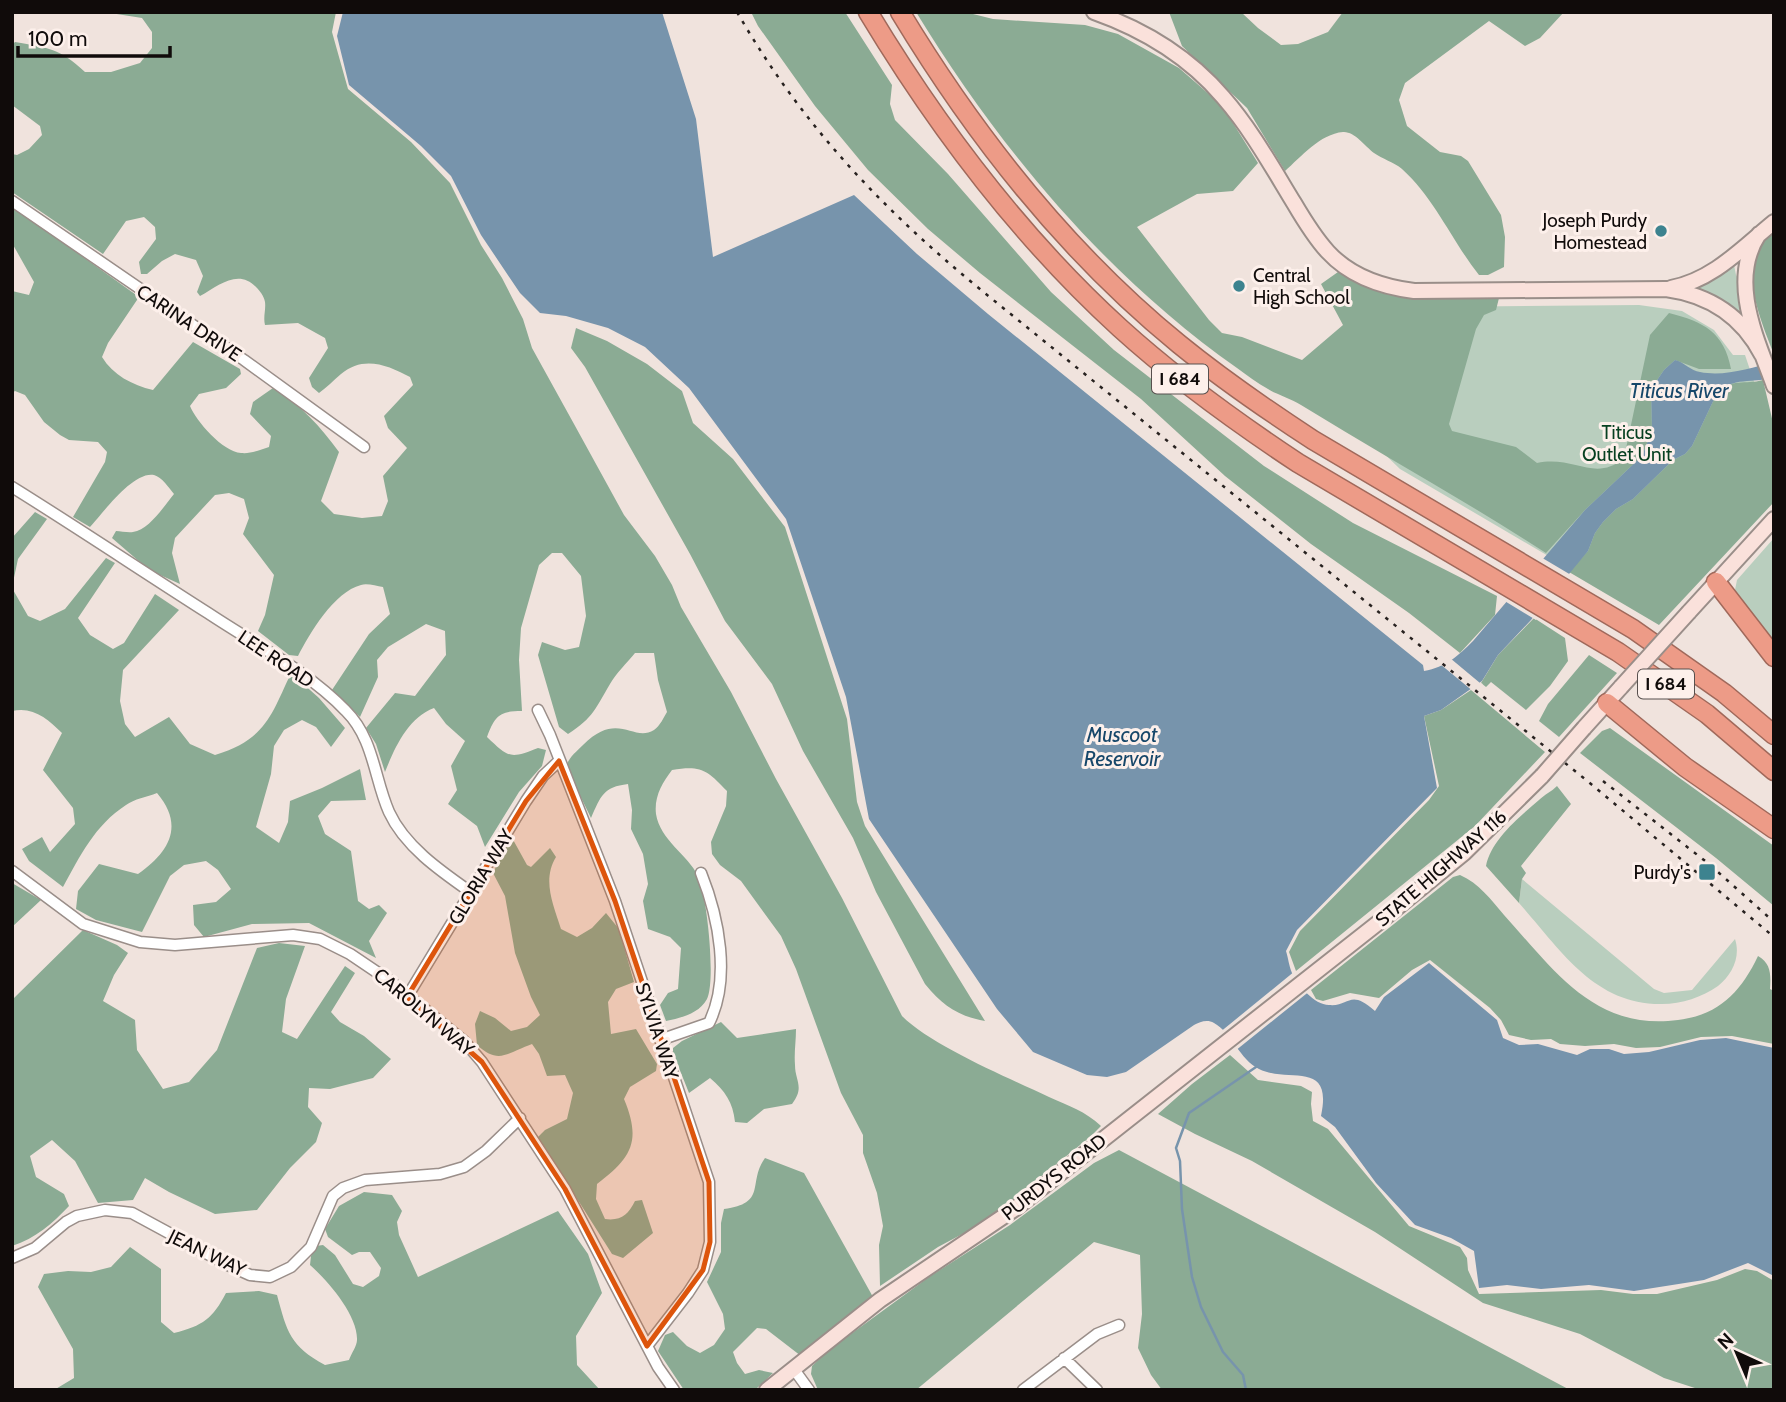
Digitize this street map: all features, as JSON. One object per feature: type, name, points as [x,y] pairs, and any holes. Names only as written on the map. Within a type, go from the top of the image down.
[{"type":"highway","name":"I 684","points":[[867,12],[936,117],[990,190],[1041,249],[1120,328],[1206,399],[1298,463],[1549,609],[1663,681],[1774,771]]},
{"type":"highway","name":"I 684","points":[[900,12],[957,102],[1024,190],[1060,231],[1138,308],[1179,344],[1266,410],[1359,468],[1566,589],[1679,660],[1774,735]]},
{"type":"highway","points":[[1716,582],[1774,657]]},
{"type":"highway","points":[[1607,704],[1685,767],[1774,829]]},
{"type":"main road","points":[[1094,12],[1126,25],[1158,43],[1190,66],[1222,95],[1256,141],[1305,221],[1328,252],[1369,281],[1414,291],[1666,289],[1698,295],[1723,308],[1745,328],[1762,355]]},
{"type":"main road","points":[[1666,289],[1680,286],[1712,271],[1774,222]]},
{"type":"main road","points":[[1759,234],[1750,248],[1745,276],[1748,306],[1774,386]]},
{"type":"main road","points":[[1716,582],[1774,519]]},
{"type":"main road","name":"STATE HIGHWAY 116","points":[[1336,956],[1464,853],[1542,776],[1716,582]]},
{"type":"main road","name":"PURDYS ROAD","points":[[767,1390],[880,1300],[1016,1208],[1336,956]]},
{"type":"street","name":"CARINA DRIVE","points":[[12,201],[244,360],[365,447]]},
{"type":"street","name":"LEE ROAD","points":[[12,487],[325,691],[353,719],[366,739],[396,825],[418,850],[472,893]]},
{"type":"street","name":"SYLVIA WAY","points":[[538,710],[615,901],[709,1182],[710,1242],[703,1270],[647,1346]]},
{"type":"street","name":"GLORIA WAY","points":[[408,997],[526,800],[543,776],[559,761]]},
{"type":"street","name":"CAROLYN WAY","points":[[12,871],[83,924],[140,942],[174,945],[293,935],[320,939],[350,954],[408,997],[464,1041],[482,1062],[520,1118],[565,1189],[662,1375],[674,1390]]},
{"type":"street","points":[[660,1040],[709,1023],[717,1007],[721,985],[717,919],[701,873]]},
{"type":"street","name":"JEAN WAY","points":[[12,1258],[35,1248],[66,1222],[82,1214],[105,1210],[132,1213],[250,1275],[270,1277],[290,1267],[311,1247],[333,1196],[343,1188],[365,1180],[440,1174],[464,1167],[486,1151],[520,1118]]},
{"type":"street","points":[[1023,1390],[1097,1334],[1119,1325]]},
{"type":"street","points":[[1064,1358],[1097,1390]]},
{"type":"street","points":[[793,1367],[809,1390]]},
{"type":"highlighted area","points":[[559,761],[615,901],[709,1182],[710,1242],[703,1270],[647,1346],[565,1189],[482,1062],[407,997],[526,801]]},
{"type":"green space","points":[[104,12],[336,12],[332,32],[348,89],[411,142],[450,183],[523,319],[532,348],[624,515],[655,556],[672,585],[681,607],[731,692],[842,898],[902,1016],[951,1050],[1089,1116],[1101,1126],[1090,1137],[1008,1203],[880,1286],[879,1245],[883,1226],[877,1193],[863,1153],[863,1135],[841,1093],[796,969],[781,936],[741,881],[720,865],[712,854],[711,842],[726,806],[727,791],[708,774],[690,768],[672,770],[660,790],[656,814],[668,840],[698,876],[709,938],[710,989],[707,999],[699,1008],[666,1021],[660,1005],[668,993],[678,989],[681,948],[670,937],[648,929],[643,901],[648,884],[643,854],[631,829],[632,810],[628,784],[608,790],[597,804],[591,818],[566,767],[571,757],[595,735],[615,728],[646,733],[660,724],[667,712],[654,653],[635,653],[615,676],[583,723],[568,734],[559,727],[538,655],[542,642],[565,650],[579,647],[586,616],[581,576],[562,553],[552,553],[539,565],[521,628],[519,660],[522,711],[499,716],[487,737],[505,753],[515,755],[538,748],[546,750],[542,766],[519,792],[485,847],[477,826],[448,804],[457,790],[451,766],[465,741],[446,724],[434,708],[410,726],[398,743],[385,772],[376,744],[366,728],[395,693],[415,696],[446,655],[445,631],[426,624],[388,647],[377,660],[378,677],[360,717],[332,690],[369,634],[390,614],[383,587],[363,584],[341,596],[316,625],[298,656],[289,655],[258,631],[265,615],[274,575],[243,534],[249,518],[244,499],[229,493],[215,495],[175,538],[172,553],[180,584],[149,570],[112,538],[116,531],[133,532],[145,527],[174,494],[157,476],[137,479],[110,503],[90,527],[73,517],[105,462],[107,452],[98,442],[69,440],[60,435],[44,422],[25,395],[15,391],[12,393],[12,291],[29,295],[34,282],[12,243],[12,206],[139,297],[108,343],[102,357],[117,374],[153,390],[193,342],[240,369],[241,374],[226,388],[199,394],[190,406],[211,435],[226,447],[241,453],[269,447],[271,436],[250,414],[253,402],[273,388],[309,417],[339,452],[321,501],[334,514],[362,518],[382,516],[388,501],[383,476],[407,448],[388,428],[384,416],[413,385],[410,377],[402,373],[367,363],[349,368],[319,393],[312,387],[309,378],[328,348],[325,338],[298,323],[265,325],[264,298],[249,282],[242,279],[228,281],[200,296],[197,292],[203,276],[196,260],[175,254],[147,274],[141,274],[139,262],[156,239],[155,227],[144,217],[126,221],[103,254],[12,192],[12,154],[17,155],[29,149],[42,135],[40,126],[12,105],[12,45],[15,42],[53,50],[85,72],[111,72],[140,63],[152,48],[152,32],[142,18]]},
{"type":"green space","points":[[751,12],[845,12],[892,85],[890,104],[895,120],[948,174],[1051,292],[1114,350],[1264,466],[1353,523],[1497,596],[1495,615],[1460,653],[1409,613],[1311,544],[1225,476],[1141,399],[928,229],[868,170],[815,106]]},
{"type":"green space","points":[[916,12],[965,12],[993,19],[1085,25],[1118,34],[1179,68],[1223,107],[1258,163],[1233,191],[1197,194],[1137,227],[1222,333],[1242,337],[1302,360],[1343,325],[1321,284],[1338,272],[1379,292],[1406,297],[1499,298],[1496,310],[1484,315],[1476,329],[1449,424],[1452,431],[1516,447],[1537,463],[1562,462],[1593,468],[1613,465],[1624,458],[1650,335],[1669,313],[1692,320],[1718,337],[1728,356],[1731,369],[1699,369],[1675,360],[1664,370],[1651,389],[1652,431],[1642,456],[1585,510],[1546,553],[1293,400],[1260,384],[1189,332],[1143,293],[1058,206],[1020,160],[948,63]]},
{"type":"green space","points":[[1169,12],[1241,12],[1281,45],[1298,44],[1328,32],[1343,12],[1564,12],[1540,38],[1525,46],[1489,21],[1405,83],[1399,100],[1407,126],[1440,152],[1461,156],[1468,161],[1501,215],[1505,237],[1504,267],[1488,275],[1479,275],[1414,181],[1399,167],[1374,153],[1347,132],[1326,137],[1285,171],[1247,108],[1182,46]]},
{"type":"green space","points":[[1774,231],[1774,354],[1756,300],[1752,271],[1753,258],[1758,247]]},
{"type":"green space","points":[[1734,265],[1736,275],[1746,290],[1738,298],[1738,313],[1698,289],[1698,286]]},
{"type":"green space","name":"Titicus Outlet Unit","points":[[1639,305],[1682,311],[1714,330],[1733,355],[1745,355],[1774,441],[1659,621],[1400,469],[1335,406],[1426,307]]},
{"type":"green space","points":[[576,328],[607,341],[647,364],[682,391],[693,423],[733,459],[785,527],[847,719],[857,802],[865,826],[985,1021],[952,1009],[925,984],[876,892],[853,838],[803,751],[772,684],[725,621],[585,367],[571,348]]},
{"type":"green space","points":[[1763,380],[1774,427],[1774,502],[1659,625],[1569,572],[1588,551],[1603,522],[1692,446],[1717,393],[1722,388]]},
{"type":"green space","points":[[35,512],[47,519],[18,559],[12,587],[12,538]]},
{"type":"green space","points":[[1774,538],[1774,643],[1735,590],[1737,580]]},
{"type":"green space","points":[[106,558],[115,563],[78,618],[90,635],[113,649],[124,643],[155,594],[179,610],[123,670],[120,701],[125,724],[135,737],[169,717],[190,744],[215,755],[232,749],[256,734],[264,724],[291,673],[319,698],[345,728],[331,747],[316,727],[302,720],[284,730],[274,746],[271,774],[256,827],[279,843],[288,822],[290,801],[360,769],[366,800],[331,801],[318,816],[325,834],[351,851],[358,901],[369,909],[379,905],[387,913],[369,941],[376,958],[309,923],[252,924],[204,937],[194,925],[193,905],[216,902],[231,889],[218,870],[206,861],[184,865],[170,876],[142,932],[96,920],[76,909],[78,891],[99,864],[138,874],[158,857],[165,847],[170,838],[170,816],[157,793],[129,803],[105,822],[89,842],[63,887],[29,861],[22,849],[42,837],[50,852],[75,824],[73,808],[43,770],[62,733],[33,712],[12,711],[12,588],[28,616],[40,621],[65,609]]},
{"type":"green space","points":[[1534,618],[1565,638],[1568,661],[1550,686],[1526,710],[1491,682],[1486,687],[1481,683],[1498,655]]},
{"type":"green space","points":[[1589,655],[1617,673],[1559,737],[1539,721],[1548,704]]},
{"type":"green space","points":[[1471,690],[1545,752],[1475,826],[1296,971],[1289,952],[1300,931],[1429,800],[1439,786],[1424,716],[1441,710]]},
{"type":"green space","points":[[1610,728],[1774,846],[1774,906],[1580,753],[1602,731]]},
{"type":"green space","points":[[1557,786],[1571,804],[1521,866],[1526,873],[1522,879],[1519,903],[1486,866],[1489,856],[1507,830]]},
{"type":"green space","points":[[511,836],[527,865],[531,867],[550,848],[556,857],[549,883],[561,929],[577,937],[592,928],[606,913],[619,929],[634,982],[616,989],[608,1002],[611,1034],[636,1029],[657,1064],[656,1071],[630,1087],[624,1099],[632,1127],[630,1148],[618,1166],[597,1184],[596,1199],[605,1219],[623,1216],[635,1201],[642,1200],[653,1233],[623,1258],[612,1254],[538,1137],[545,1130],[567,1119],[573,1093],[565,1075],[547,1076],[532,1044],[497,1056],[477,1045],[475,1024],[480,1011],[495,1018],[511,1031],[527,1027],[540,1015],[515,953],[505,896],[493,873]]},
{"type":"green space","points":[[1460,875],[1484,892],[1540,956],[1578,992],[1599,1006],[1622,1016],[1648,1021],[1678,1020],[1705,1013],[1727,1000],[1736,991],[1758,956],[1768,966],[1770,989],[1774,991],[1774,1044],[1732,1036],[1701,1037],[1660,1047],[1636,1048],[1614,1044],[1560,1044],[1551,1039],[1531,1040],[1509,1035],[1490,1008],[1430,960],[1412,970],[1379,998],[1350,993],[1323,1001],[1316,999],[1311,990],[1453,877]]},
{"type":"green space","points":[[1522,879],[1654,989],[1664,993],[1692,990],[1735,939],[1737,952],[1734,965],[1718,986],[1699,997],[1684,1001],[1669,1004],[1638,1002],[1617,995],[1580,971],[1519,903]]},
{"type":"green space","points":[[12,883],[41,900],[12,927]]},
{"type":"green space","points":[[83,930],[117,945],[128,953],[114,975],[103,1001],[135,1020],[137,1050],[163,1089],[189,1082],[217,1050],[257,948],[279,943],[305,946],[286,999],[282,1032],[297,1039],[345,966],[355,973],[331,1012],[340,1022],[364,1036],[391,1059],[373,1078],[330,1089],[309,1088],[308,1107],[322,1123],[316,1142],[290,1168],[257,1210],[215,1214],[145,1178],[133,1200],[98,1203],[75,1161],[52,1140],[30,1156],[36,1177],[64,1194],[69,1206],[43,1230],[12,1246],[12,997]]},
{"type":"green space","points":[[721,1022],[737,1038],[796,1029],[795,1071],[799,1088],[792,1104],[764,1109],[747,1123],[735,1122],[727,1097],[710,1078],[689,1093],[673,1048]]},
{"type":"green space","points":[[1230,1055],[1258,1080],[1301,1086],[1312,1092],[1313,1121],[1328,1129],[1409,1226],[1460,1247],[1467,1258],[1468,1270],[1479,1294],[1601,1290],[1657,1294],[1717,1280],[1745,1269],[1757,1271],[1774,1281],[1774,1390],[1701,1390],[1664,1378],[1580,1334],[1483,1303],[1375,1232],[1252,1161],[1158,1114]]},
{"type":"green space","points":[[1119,1150],[1570,1390],[1162,1390],[1151,1375],[1138,1348],[1142,1314],[1140,1255],[1094,1242],[916,1390],[818,1390],[811,1374],[812,1366],[829,1350],[929,1277],[1010,1225],[1094,1163]]},
{"type":"green space","points":[[765,1158],[804,1173],[873,1297],[801,1356],[766,1329],[757,1328],[733,1352],[745,1374],[759,1370],[773,1373],[755,1390],[684,1390],[658,1351],[665,1335],[673,1332],[687,1346],[700,1353],[714,1345],[725,1329],[723,1314],[707,1282],[721,1252],[724,1209],[738,1206],[752,1197]]},
{"type":"green space","points":[[364,1192],[392,1195],[402,1211],[397,1222],[399,1235],[418,1277],[558,1211],[588,1254],[602,1293],[576,1336],[577,1365],[600,1390],[54,1390],[74,1378],[73,1349],[38,1287],[44,1274],[91,1272],[111,1267],[130,1247],[161,1269],[161,1322],[174,1333],[206,1320],[226,1293],[259,1291],[277,1295],[292,1337],[313,1358],[325,1365],[349,1360],[357,1340],[352,1320],[333,1289],[310,1265],[316,1246],[323,1245],[335,1255],[353,1284],[363,1287],[379,1276],[381,1268],[370,1252],[352,1255],[328,1237],[325,1229],[339,1206]]},
{"type":"water","name":"Muscoot Reservoir","points":[[343,12],[662,12],[696,119],[713,257],[854,195],[917,254],[988,314],[1423,665],[1424,671],[1451,660],[1473,641],[1585,510],[1642,456],[1652,431],[1651,389],[1675,360],[1697,371],[1709,373],[1737,371],[1774,362],[1774,378],[1736,383],[1717,393],[1692,446],[1603,522],[1588,551],[1498,655],[1482,681],[1441,710],[1424,716],[1437,788],[1297,930],[1286,951],[1292,973],[1312,998],[1329,1005],[1350,1000],[1360,1001],[1375,1011],[1384,997],[1429,963],[1497,1020],[1503,1038],[1519,1045],[1538,1044],[1577,1055],[1590,1049],[1609,1049],[1624,1054],[1726,1038],[1774,1048],[1774,1276],[1748,1263],[1704,1280],[1634,1291],[1589,1285],[1541,1289],[1507,1285],[1479,1288],[1474,1251],[1451,1238],[1415,1225],[1376,1183],[1335,1127],[1321,1116],[1323,1098],[1321,1087],[1315,1080],[1259,1069],[1246,1059],[1226,1033],[1214,1023],[1206,1021],[1194,1025],[1126,1072],[1107,1077],[1087,1075],[1033,1052],[997,1009],[869,819],[846,697],[786,519],[689,388],[645,347],[608,328],[566,316],[540,313],[520,293],[481,235],[451,176],[421,146],[349,85],[337,36]]},
{"type":"pier","points":[[1539,556],[1571,575],[1536,620],[1503,600]]},
{"type":"pier","points":[[1450,658],[1483,684],[1474,692],[1440,664]]},
{"type":"pier","points":[[1295,971],[1311,990],[1235,1051],[1219,1033]]},
{"type":"waterway","points":[[1246,1390],[1243,1375],[1223,1352],[1201,1307],[1192,1277],[1182,1209],[1180,1161],[1176,1148],[1189,1113],[1256,1067]]},
{"type":"railway","points":[[737,12],[788,92],[816,128],[877,196],[944,259],[1591,784],[1774,937]]},
{"type":"railway","points":[[1603,781],[1709,864],[1774,922]]},
{"type":"place","name":"Joseph Purdy Homestead","points":[[1661,231]]},
{"type":"place","name":"Central High School","points":[[1239,286]]},
{"type":"place","name":"Purdy's","points":[[1707,872]]},
{"type":"water label","name":"Titicus River","points":[[1679,390]]}]
